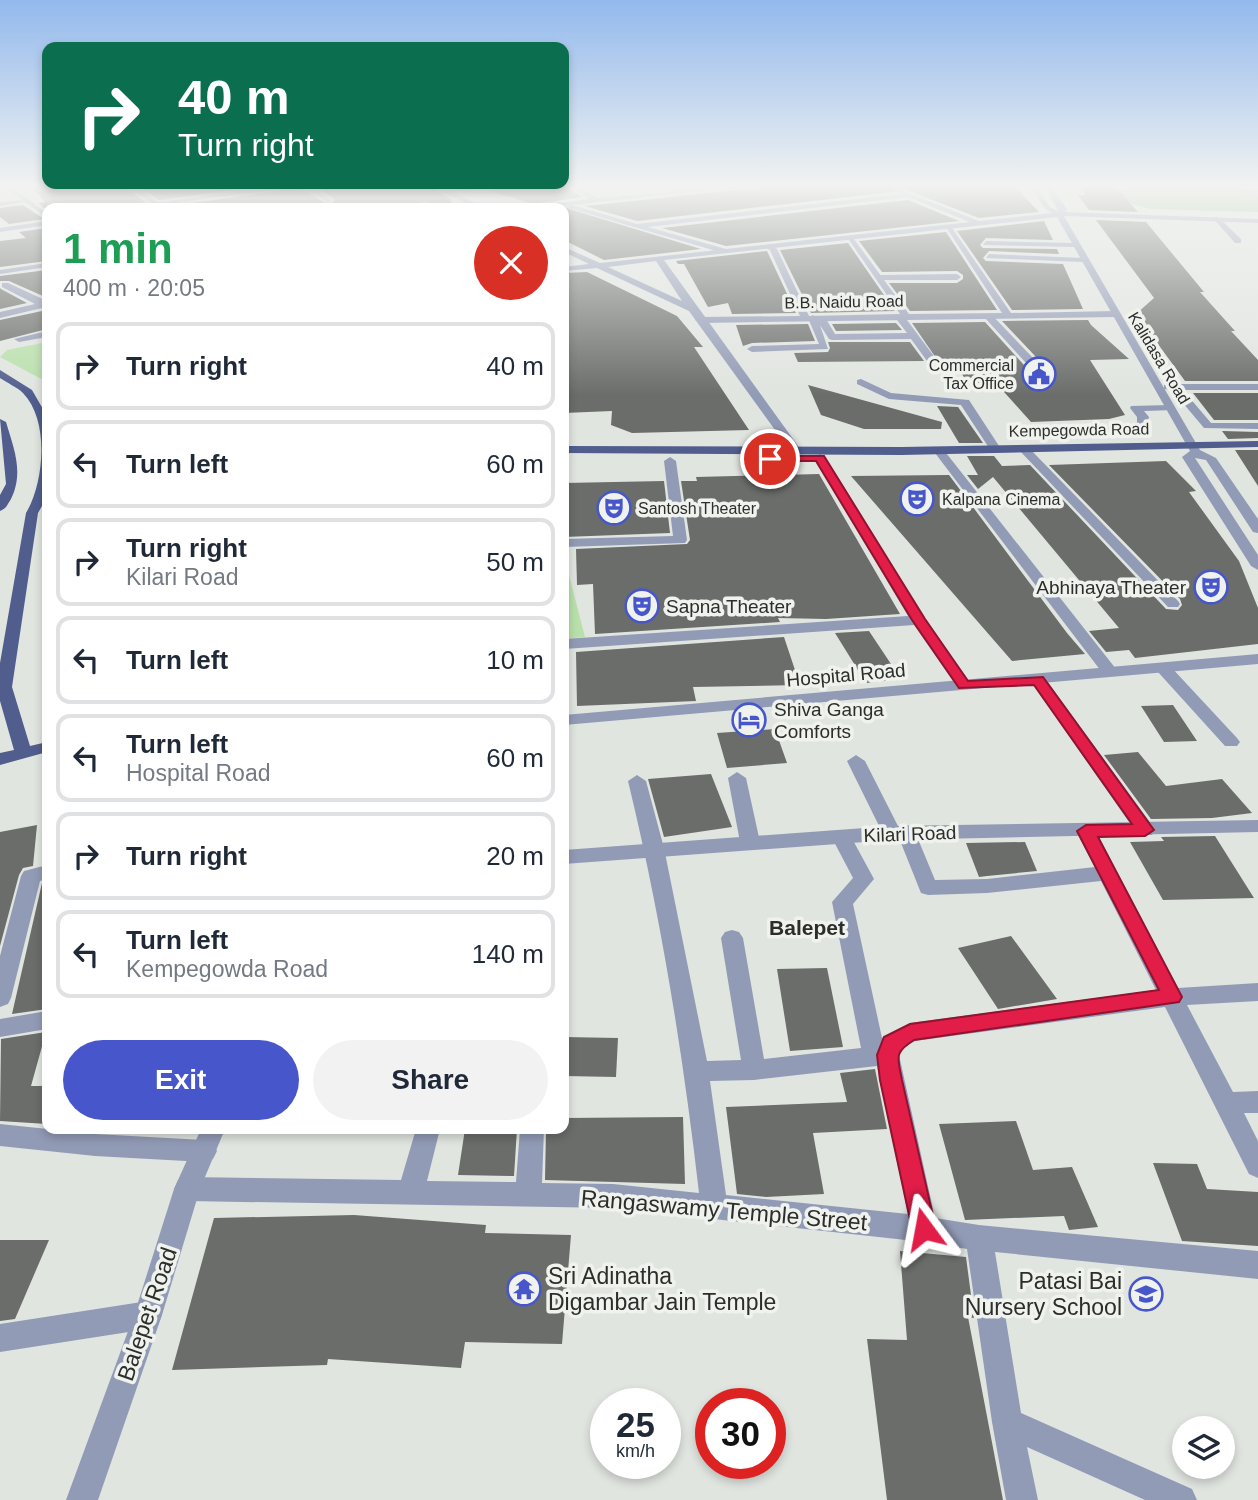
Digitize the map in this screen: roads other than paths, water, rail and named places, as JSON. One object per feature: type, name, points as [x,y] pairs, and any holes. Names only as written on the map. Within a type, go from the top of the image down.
[{"type":"main road","points":[[0,373],[28,392],[42,415]]},
{"type":"main road","points":[[0,422],[10,456],[12,484],[21,503],[32,513],[6,630],[4,687],[24,754]]},
{"type":"main road","points":[[569,441],[598,450]]},
{"type":"main road","name":"Kempegowda Road","points":[[569,450],[901,452],[1194,448],[1258,444]]},
{"type":"main road","name":"Kempegowda Road","points":[[569,462],[888,456],[901,452]]},
{"type":"main road","points":[[21,503],[42,485]]},
{"type":"main road","points":[[0,759],[42,749]]},
{"type":"street","points":[[578,256],[692,309]]},
{"type":"street","points":[[569,268],[677,256]]},
{"type":"street","points":[[752,349],[825,347],[813,318],[777,256]]},
{"type":"street","points":[[865,256],[905,313],[902,320],[931,359]]},
{"type":"street","points":[[969,256],[1008,315]]},
{"type":"street","points":[[989,256],[1053,258],[1086,264]]},
{"type":"street","name":"Kalidasa Road","points":[[1081,256],[1194,448]]},
{"type":"street","points":[[658,258],[795,450]]},
{"type":"street","points":[[1039,267],[1086,264]]},
{"type":"street","points":[[0,272],[42,266]]},
{"type":"street","points":[[881,278],[957,277]]},
{"type":"street","points":[[5,285],[42,303]]},
{"type":"street","points":[[0,315],[42,306]]},
{"type":"street","name":"B.B. Naidu Road","points":[[700,320],[1115,314]]},
{"type":"street","points":[[988,316],[1030,361]]},
{"type":"street","points":[[813,318],[832,337],[913,336]]},
{"type":"street","points":[[19,339],[42,335]]},
{"type":"street","points":[[861,382],[889,396],[965,402],[995,449]]},
{"type":"street","points":[[1157,386],[1258,387]]},
{"type":"street","points":[[1175,387],[1208,426],[1258,426]]},
{"type":"street","points":[[1032,430],[1121,430],[1142,424],[1143,417],[1135,408],[1170,408]]},
{"type":"street","points":[[1258,529],[1210,457],[1194,448],[1188,456],[1258,566]]},
{"type":"street","points":[[1024,449],[1173,604]]},
{"type":"street","points":[[939,450],[1110,673]]},
{"type":"street","points":[[820,458],[918,620],[964,685]]},
{"type":"street","points":[[569,543],[680,540],[670,460]]},
{"type":"street","points":[[569,644],[918,620]]},
{"type":"street","name":"Hospital Road","points":[[569,720],[1258,659]]},
{"type":"street","points":[[1164,669],[1231,742]]},
{"type":"street","points":[[1038,680],[1145,830]]},
{"type":"street","points":[[856,761],[899,832],[928,888],[962,884],[987,886],[1107,873]]},
{"type":"street","points":[[737,778],[750,842]]},
{"type":"street","points":[[637,782],[654,848],[697,1071],[713,1207]]},
{"type":"street","name":"Kilari Road","points":[[569,856],[654,848],[842,838],[899,832],[1086,831],[1258,826]]},
{"type":"street","points":[[1086,831],[1258,1166]]},
{"type":"street","points":[[842,838],[864,879],[842,902],[924,1229]]},
{"type":"street","points":[[0,998],[31,876],[42,873]]},
{"type":"street","points":[[732,938],[754,1070]]},
{"type":"street","points":[[697,1071],[754,1070],[881,1055],[891,1044],[910,1032],[1172,997],[1258,992]]},
{"type":"street","points":[[0,1028],[42,1021]]},
{"type":"street","points":[[1226,1103],[1258,1102]]},
{"type":"street","points":[[411,1193],[427,1134]]},
{"type":"street","points":[[528,1195],[532,1134]]},
{"type":"street","points":[[0,1135],[95,1145],[209,1140]]},
{"type":"street","name":"Balepet Road","points":[[82,1500],[148,1314],[187,1189],[209,1140]]},
{"type":"street","name":"Rangaswamy Temple Street","points":[[187,1189],[613,1196],[924,1229],[979,1238],[1258,1265]]},
{"type":"street","points":[[979,1238],[1007,1422],[1023,1500]]},
{"type":"street","points":[[0,1338],[148,1314]]},
{"type":"street","points":[[1007,1422],[1181,1500]]},
{"type":"place","name":"Commercial Tax Office","points":[[1039,374]]},
{"type":"place","name":"Kalpana Cinema","points":[[917,499]]},
{"type":"place","name":"Santosh Theater","points":[[614,508]]},
{"type":"place","name":"Abhinaya Theater","points":[[1211,587]]},
{"type":"place","name":"Sapna Theater","points":[[642,606]]},
{"type":"place","name":"Shiva Ganga Comforts","points":[[749,720]]},
{"type":"place","name":"Sri Adinatha Digambar Jain Temple","points":[[524,1289]]},
{"type":"place","name":"Patasi Bai Nursery School","points":[[1146,1294]]},
{"type":"district","name":"Balepet","points":[[807,927]]}]
